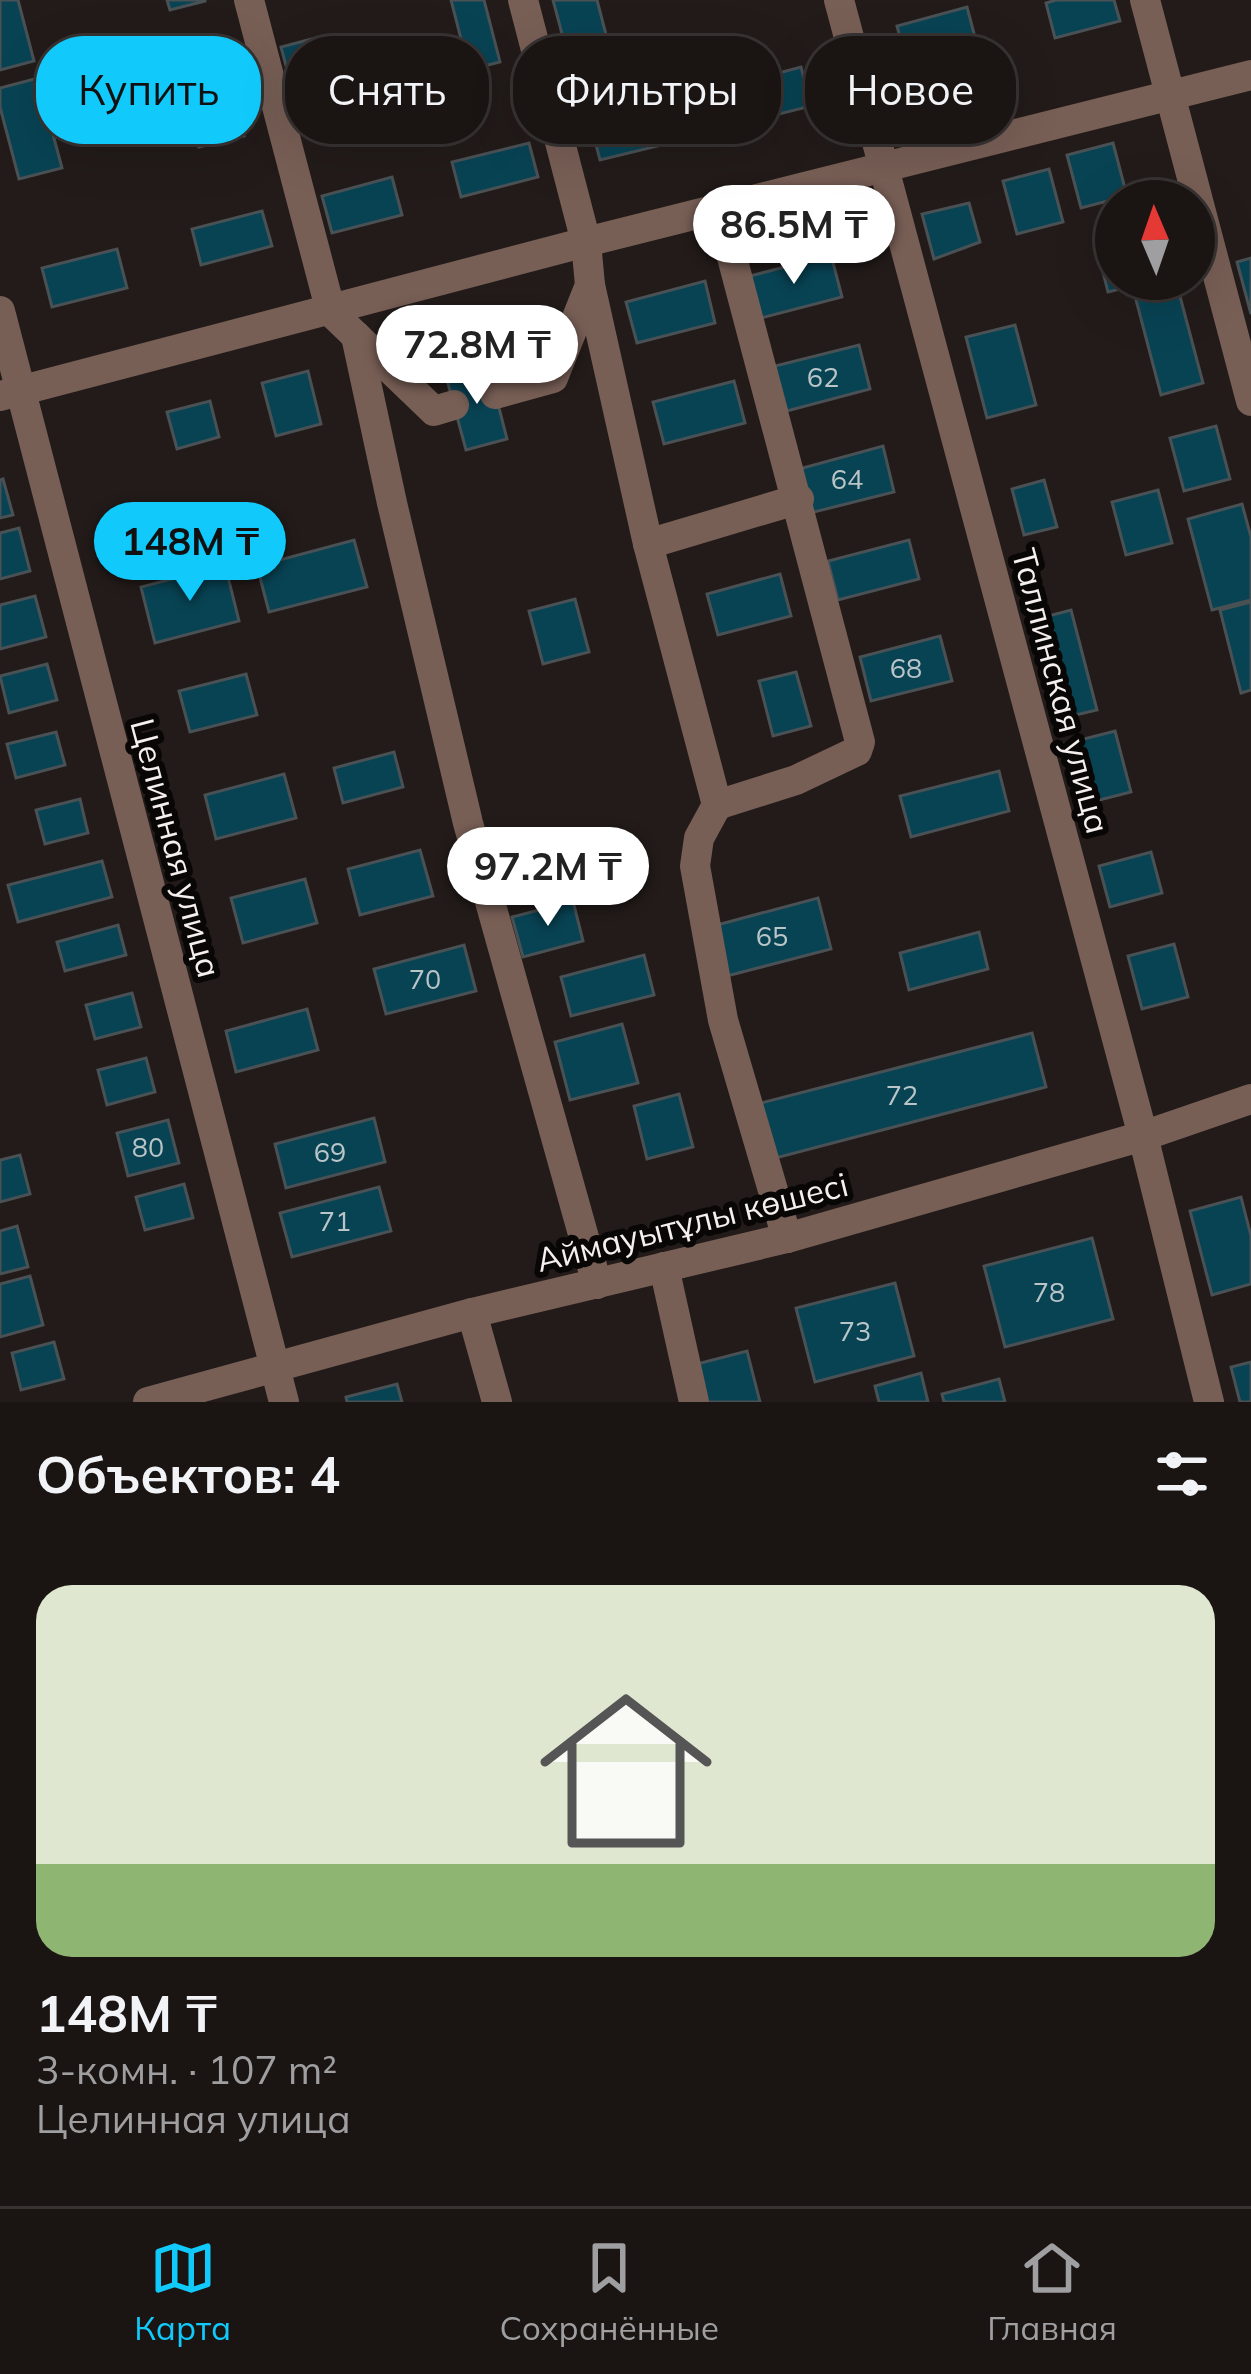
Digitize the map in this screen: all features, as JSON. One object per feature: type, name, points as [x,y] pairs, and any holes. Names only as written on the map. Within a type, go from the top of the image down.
[{"type":"street","points":[[249,0],[331,312],[434,411],[454,405]]},
{"type":"street","points":[[523,0],[586,242],[590,285],[648,544],[717,805],[699,838],[695,866],[723,1020],[787,1238]]},
{"type":"street","name":"Таллинская улица","points":[[839,0],[1143,1136],[1208,1402]]},
{"type":"street","points":[[1144,0],[1251,401]]},
{"type":"street","points":[[10,394],[586,242],[1251,75]]},
{"type":"street","points":[[717,805],[796,780],[857,751],[860,742],[719,208]]},
{"type":"street","points":[[495,394],[554,378],[590,285]]},
{"type":"street","name":"Целинная улица","points":[[0,311],[10,394],[284,1402]]},
{"type":"street","points":[[356,336],[468,823],[597,1284]]},
{"type":"street","points":[[648,544],[799,499]]},
{"type":"street","name":"Аймауытұлы көшесі","points":[[148,1402],[472,1313],[787,1238],[1143,1136],[1251,1099]]},
{"type":"street","points":[[664,1267],[694,1402]]},
{"type":"street","points":[[472,1313],[497,1402]]},
{"type":"building","points":[[0,0],[18,0],[34,61],[0,70]]},
{"type":"building","points":[[167,0],[205,0],[205,1],[170,10]]},
{"type":"building","points":[[451,0],[484,0],[500,62],[489,65],[489,36],[460,36]]},
{"type":"building","points":[[553,0],[597,0],[606,36],[563,36]]},
{"type":"building","points":[[1114,0],[1120,21],[1055,38],[1046,3]]},
{"type":"building","points":[[967,7],[975,36],[900,36],[897,26]]},
{"type":"building","points":[[801,67],[805,108],[781,114],[781,72]]},
{"type":"building","points":[[36,79],[36,144],[56,144],[62,168],[19,179],[0,107],[0,88]]},
{"type":"building","points":[[1113,143],[1123,180],[1095,180],[1095,204],[1081,208],[1067,155]]},
{"type":"building","points":[[529,144],[538,177],[461,197],[452,162]]},
{"type":"building","points":[[596,144],[666,144],[600,160]]},
{"type":"building","points":[[1049,169],[1063,222],[1017,234],[1003,181]]},
{"type":"building","points":[[392,177],[402,215],[332,233],[322,196]]},
{"type":"building","points":[[969,203],[980,242],[934,259],[922,214]]},
{"type":"building","points":[[262,211],[272,246],[201,265],[192,229]]},
{"type":"building","points":[[117,249],[127,288],[52,307],[42,268]]},
{"type":"building","points":[[831,255],[842,297],[757,319],[746,277]]},
{"type":"building","points":[[1251,258],[1251,314],[1237,262]]},
{"type":"building","points":[[705,281],[715,323],[637,343],[626,302]]},
{"type":"building","points":[[1136,300],[1181,300],[1203,383],[1161,395]]},
{"type":"building","points":[[1015,325],[1036,405],[987,418],[966,337]]},
{"type":"building","points":[[859,345],[870,389],[787,411],[775,366]]},
{"type":"building","points":[[488,365],[507,439],[466,450],[446,376]]},
{"type":"building","points":[[308,371],[321,424],[276,436],[262,383]]},
{"type":"building","points":[[734,381],[745,423],[664,444],[653,402]]},
{"type":"building","points":[[210,401],[219,437],[177,449],[167,412]]},
{"type":"building","points":[[1216,426],[1230,479],[1184,491],[1170,438]]},
{"type":"building","points":[[883,446],[894,492],[810,513],[799,469]]},
{"type":"building","points":[[0,480],[13,515],[0,518]]},
{"type":"building","points":[[1044,480],[1057,527],[1024,535],[1012,489]]},
{"type":"building","points":[[1158,490],[1172,543],[1126,555],[1112,502]]},
{"type":"building","points":[[1242,504],[1251,537],[1251,600],[1212,610],[1188,519]]},
{"type":"building","points":[[19,528],[30,571],[0,579],[0,533]]},
{"type":"building","points":[[354,540],[367,587],[269,612],[257,566]]},
{"type":"building","points":[[909,540],[919,579],[838,600],[828,561]]},
{"type":"building","points":[[225,565],[239,621],[155,643],[141,587]]},
{"type":"building","points":[[780,574],[791,616],[718,635],[707,594]]},
{"type":"building","points":[[35,596],[46,637],[0,649],[0,605]]},
{"type":"building","points":[[575,599],[589,652],[543,664],[529,611]]},
{"type":"building","points":[[1251,602],[1251,690],[1241,693],[1220,610]]},
{"type":"building","points":[[1071,610],[1097,710],[1059,719],[1033,620]]},
{"type":"building","points":[[940,636],[952,681],[871,701],[860,657]]},
{"type":"building","points":[[47,664],[57,700],[9,713],[0,676]]},
{"type":"building","points":[[796,672],[811,726],[773,736],[759,681]]},
{"type":"building","points":[[246,674],[257,715],[190,732],[179,691]]},
{"type":"building","points":[[1115,731],[1131,792],[1080,805],[1064,744]]},
{"type":"building","points":[[56,732],[65,765],[16,778],[7,744]]},
{"type":"building","points":[[394,752],[403,787],[343,803],[334,768]]},
{"type":"building","points":[[999,771],[1009,811],[911,837],[900,796]]},
{"type":"building","points":[[284,774],[296,818],[216,839],[205,795]]},
{"type":"building","points":[[80,799],[88,833],[45,844],[36,810]]},
{"type":"building","points":[[420,850],[433,896],[360,915],[348,869]]},
{"type":"building","points":[[1151,852],[1162,893],[1110,907],[1099,866]]},
{"type":"building","points":[[102,861],[112,897],[18,922],[8,885]]},
{"type":"building","points":[[305,879],[317,923],[243,943],[231,898]]},
{"type":"building","points":[[818,898],[831,949],[727,976],[713,926]]},
{"type":"building","points":[[573,901],[583,941],[523,957],[512,917]]},
{"type":"building","points":[[118,925],[126,955],[65,971],[57,942]]},
{"type":"building","points":[[979,932],[988,969],[909,990],[900,953]]},
{"type":"building","points":[[1174,944],[1188,997],[1142,1009],[1128,956]]},
{"type":"building","points":[[464,945],[476,991],[386,1014],[374,969]]},
{"type":"building","points":[[644,955],[654,995],[571,1016],[561,977]]},
{"type":"building","points":[[132,993],[141,1027],[95,1039],[86,1005]]},
{"type":"building","points":[[307,1009],[318,1050],[236,1072],[226,1031]]},
{"type":"building","points":[[622,1024],[638,1083],[570,1100],[555,1042]]},
{"type":"building","points":[[1032,1033],[1046,1087],[772,1159],[757,1104]]},
{"type":"building","points":[[146,1058],[155,1092],[107,1105],[98,1070]]},
{"type":"building","points":[[679,1094],[693,1147],[647,1159],[634,1106]]},
{"type":"building","points":[[374,1118],[385,1162],[286,1188],[275,1144]]},
{"type":"building","points":[[168,1120],[179,1163],[128,1176],[117,1133]]},
{"type":"building","points":[[20,1155],[30,1194],[0,1202],[0,1160]]},
{"type":"building","points":[[184,1184],[193,1218],[145,1230],[136,1197]]},
{"type":"building","points":[[379,1187],[391,1231],[292,1257],[280,1213]]},
{"type":"building","points":[[1241,1197],[1251,1236],[1251,1284],[1212,1295],[1190,1211]]},
{"type":"building","points":[[17,1226],[28,1267],[0,1274],[0,1231]]},
{"type":"building","points":[[1092,1238],[1113,1319],[1005,1347],[984,1266]]},
{"type":"building","points":[[30,1276],[43,1325],[0,1337],[0,1284]]},
{"type":"building","points":[[895,1283],[914,1356],[815,1382],[796,1308]]},
{"type":"building","points":[[54,1342],[64,1379],[21,1390],[12,1353]]},
{"type":"building","points":[[747,1351],[760,1402],[703,1402],[693,1365]]},
{"type":"building","points":[[1251,1362],[1251,1402],[1240,1402],[1231,1367]]},
{"type":"building","points":[[921,1373],[928,1402],[879,1402],[875,1386]]},
{"type":"building","points":[[999,1379],[1005,1402],[944,1402],[942,1394]]},
{"type":"building","points":[[397,1384],[402,1402],[347,1402],[346,1397]]}]
